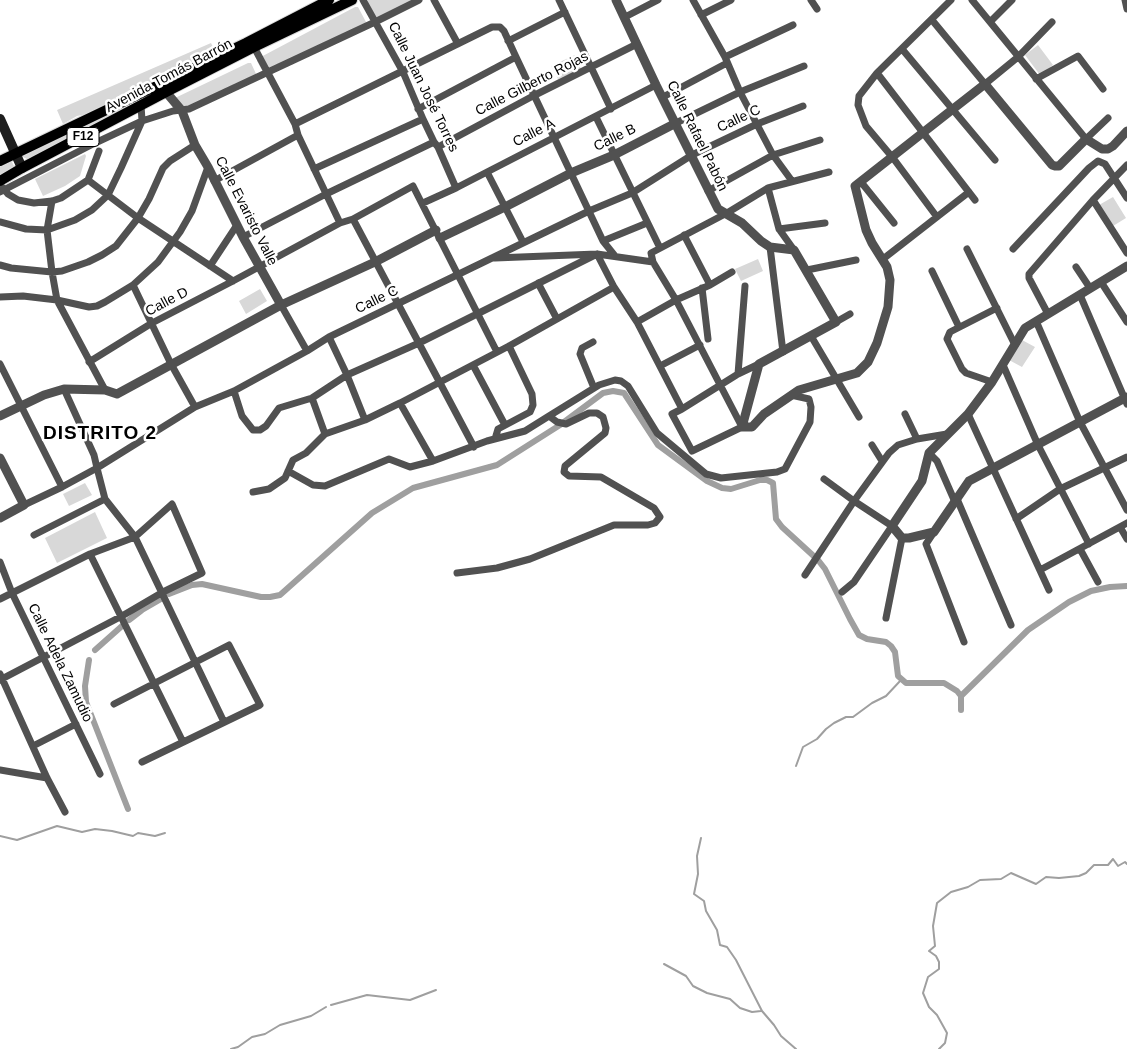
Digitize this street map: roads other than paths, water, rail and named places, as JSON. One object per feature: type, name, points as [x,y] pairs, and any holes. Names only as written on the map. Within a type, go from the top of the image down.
[{"type":"main road","name":"Avenida Tomás Barrón","points":[[1,187],[22,168],[141,105],[164,88],[246,43],[329,0]]},
{"type":"main road","name":"Avenida Tomás Barrón","points":[[0,162],[16,153],[254,47],[349,1]]},
{"type":"main road","points":[[0,119],[22,168]]},
{"type":"street","name":"Calle Juan José Torres","points":[[363,0],[403,72],[418,110],[456,188]]},
{"type":"street","points":[[99,151],[88,180],[52,201],[34,203],[18,200],[1,187],[142,121],[173,111],[189,109],[419,0]]},
{"type":"street","points":[[434,0],[458,44]]},
{"type":"street","points":[[559,0],[612,109]]},
{"type":"street","name":"Calle Rafael Pabón","points":[[616,0],[718,209],[742,223],[770,247]]},
{"type":"street","points":[[624,18],[658,0]]},
{"type":"street","points":[[693,0],[726,60],[773,156],[792,181]]},
{"type":"street","points":[[701,15],[731,0]]},
{"type":"street","points":[[811,0],[817,9]]},
{"type":"street","points":[[936,217],[893,158],[866,126],[858,105],[859,96],[877,73],[952,0]]},
{"type":"street","points":[[972,0],[1086,139],[1102,149],[1108,149],[1127,131]]},
{"type":"street","points":[[990,22],[1012,0]]},
{"type":"street","points":[[1125,0],[1127,9]]},
{"type":"street","points":[[508,41],[565,12]]},
{"type":"street","points":[[932,20],[1052,165],[1059,166],[1108,118]]},
{"type":"street","points":[[850,314],[783,352],[738,374],[672,414],[692,451],[742,427],[752,427],[764,414],[799,390],[857,373],[863,368],[873,354],[888,308],[890,280],[882,259],[866,230],[855,186],[893,158],[1018,57],[1052,22]]},
{"type":"street","points":[[663,97],[726,60],[793,25]]},
{"type":"street","points":[[295,124],[492,27],[500,27],[603,241],[615,256]]},
{"type":"street","name":"Calle Gilberto Rojas","points":[[243,237],[326,194],[436,144],[638,44]]},
{"type":"street","points":[[254,47],[295,124],[298,135],[340,223]]},
{"type":"street","points":[[902,48],[995,160]]},
{"type":"street","points":[[1036,79],[1078,56],[1103,88]]},
{"type":"street","points":[[418,110],[516,57]]},
{"type":"street","name":"Calle B","points":[[64,388],[105,390],[117,394],[281,305],[438,234],[505,208],[571,173],[614,155],[740,92],[804,66]]},
{"type":"street","points":[[877,73],[975,200]]},
{"type":"street","name":"Calle A","points":[[423,203],[612,109],[656,85]]},
{"type":"street","name":"Calle Evaristo Valle","points":[[164,88],[182,111],[195,145],[208,167],[236,225],[307,352]]},
{"type":"street","points":[[0,222],[26,229],[48,230],[75,220],[92,210],[108,195],[142,121],[141,105]]},
{"type":"street","name":"Calle C","points":[[24,505],[96,468],[195,407],[234,391],[307,352],[328,337],[588,211],[632,193],[692,155],[757,124],[802,106]]},
{"type":"street","points":[[596,117],[660,248]]},
{"type":"street","points":[[314,169],[423,119]]},
{"type":"street","points":[[214,181],[298,135]]},
{"type":"street","points":[[708,191],[773,156],[820,140]]},
{"type":"street","points":[[0,265],[11,268],[52,272],[71,268],[102,255],[116,246],[138,218],[163,168],[170,161],[195,145]]},
{"type":"street","points":[[1013,249],[1089,168],[1098,161],[1105,164],[1127,198]]},
{"type":"street","points":[[1048,314],[1029,278],[1029,274],[1093,200],[1127,165]]},
{"type":"street","points":[[0,297],[23,296],[57,300],[88,307],[97,306],[134,284],[158,262],[173,242],[192,211],[208,167]]},
{"type":"street","points":[[487,172],[523,242]]},
{"type":"street","points":[[742,427],[676,300],[653,262],[651,253],[727,213],[768,188],[829,172]]},
{"type":"street","points":[[88,180],[138,218],[233,281]]},
{"type":"street","points":[[861,182],[894,223]]},
{"type":"street","name":"Calle D","points":[[89,362],[152,323],[413,186],[423,203]]},
{"type":"street","points":[[768,188],[779,229],[807,270],[817,292],[836,322]]},
{"type":"street","points":[[882,259],[969,192]]},
{"type":"street","points":[[1093,200],[1127,253]]},
{"type":"street","points":[[52,201],[48,230],[57,300],[105,390]]},
{"type":"street","points":[[423,203],[497,352]]},
{"type":"street","points":[[353,219],[474,447]]},
{"type":"street","points":[[603,241],[647,223]]},
{"type":"street","points":[[779,229],[825,223]]},
{"type":"street","points":[[210,266],[236,225]]},
{"type":"street","points":[[684,235],[710,285]]},
{"type":"street","points":[[783,352],[770,247],[794,250]]},
{"type":"street","points":[[967,249],[1015,345]]},
{"type":"street","points":[[492,258],[597,254],[653,262]]},
{"type":"street","points":[[234,391],[242,416],[253,430],[260,430],[266,426],[279,408],[312,398],[347,375],[419,343],[597,254]]},
{"type":"street","points":[[597,254],[614,287],[637,322],[682,409]]},
{"type":"street","points":[[807,270],[856,260]]},
{"type":"street","points":[[842,592],[854,582],[922,481],[929,453],[968,414],[992,382],[1026,328],[1127,266]]},
{"type":"street","points":[[1076,267],[1090,288]]},
{"type":"street","points":[[932,271],[959,327]]},
{"type":"street","points":[[637,322],[732,272]]},
{"type":"street","points":[[1101,282],[1127,322]]},
{"type":"street","points":[[538,283],[557,319]]},
{"type":"street","points":[[134,284],[171,364],[195,407]]},
{"type":"street","points":[[738,374],[745,286]]},
{"type":"street","points":[[254,492],[269,489],[285,478],[293,460],[306,453],[325,434],[365,420],[400,403],[509,346],[614,287]]},
{"type":"street","points":[[702,288],[708,339]]},
{"type":"street","points":[[964,642],[926,544],[934,532],[969,481],[1080,422],[1126,400],[1080,295]]},
{"type":"street","points":[[992,382],[966,373],[962,369],[947,339],[950,332],[997,308]]},
{"type":"street","points":[[1036,321],[1080,422],[1127,510]]},
{"type":"street","points":[[811,336],[859,417]]},
{"type":"street","points":[[328,337],[347,375],[365,420]]},
{"type":"street","points":[[593,342],[582,348],[580,354],[594,388]]},
{"type":"street","points":[[660,366],[700,345]]},
{"type":"street","points":[[495,439],[498,429],[530,412],[533,405],[532,394],[509,346]]},
{"type":"street","points":[[0,364],[62,487]]},
{"type":"street","points":[[742,427],[759,364]]},
{"type":"street","points":[[473,365],[505,425]]},
{"type":"street","points":[[1003,365],[1038,445],[1089,544]]},
{"type":"street","points":[[288,471],[313,485],[325,486],[389,458],[410,467],[434,461],[495,439],[525,431],[594,388],[615,380],[621,381],[628,386],[657,433],[706,474],[721,478],[777,472],[785,469],[810,422],[811,407],[808,399],[791,395]]},
{"type":"street","points":[[0,416],[44,395],[64,388],[94,454],[105,499],[135,537],[224,722]]},
{"type":"street","points":[[312,398],[325,434]]},
{"type":"street","points":[[400,403],[434,461]]},
{"type":"street","points":[[457,574],[498,568],[530,559],[614,525],[648,525],[655,523],[660,517],[654,508],[601,477],[569,476],[564,472],[565,466],[604,433],[606,428],[603,417],[593,413],[566,424],[557,422],[549,416]]},
{"type":"street","points":[[905,414],[917,439]]},
{"type":"street","points":[[968,414],[1049,590]]},
{"type":"street","points":[[805,574],[889,453],[898,445],[917,439],[947,434]]},
{"type":"street","points":[[872,445],[882,461]]},
{"type":"street","points":[[929,453],[936,461],[956,501],[1010,625]]},
{"type":"street","points":[[1016,519],[1060,488],[1127,457]]},
{"type":"street","points":[[0,458],[24,505],[0,518]]},
{"type":"street","points":[[824,479],[892,526],[902,538]]},
{"type":"street","points":[[34,535],[105,499]]},
{"type":"street","points":[[0,599],[90,554],[135,537],[172,504],[202,573],[1,678],[47,778],[65,812]]},
{"type":"street","points":[[1040,570],[1124,525],[1127,539]]},
{"type":"street","points":[[902,538],[934,532]]},
{"type":"street","points":[[886,618],[902,538]]},
{"type":"street","points":[[1080,549],[1098,582]]},
{"type":"street","points":[[90,554],[156,684],[183,742]]},
{"type":"street","name":"Calle Adela Zamudio","points":[[0,562],[12,593],[100,774]]},
{"type":"street","points":[[114,704],[229,645],[260,705],[142,762]]},
{"type":"street","points":[[32,746],[76,724]]},
{"type":"street","points":[[0,770],[47,778]]},
{"type":"waterway","points":[[169,594],[192,585],[202,584],[261,597],[280,595],[372,513],[413,488],[497,465],[560,425],[603,393],[613,391],[624,393],[658,445],[707,481],[722,488],[731,489],[760,480],[767,480],[773,483],[776,519],[825,569],[859,635],[867,639],[886,642],[891,646],[895,652],[898,676],[906,683],[944,683],[957,691],[961,696],[1028,630],[1069,602],[1091,591],[1127,586]]},
{"type":"waterway","points":[[129,620],[161,599]]},
{"type":"waterway","points":[[95,650],[122,626]]},
{"type":"waterway","points":[[89,660],[85,686],[86,702],[128,809]]},
{"type":"waterway","points":[[796,766],[803,747],[817,739],[834,723],[846,717],[853,717],[872,703],[886,696],[901,680]]},
{"type":"waterway","points":[[961,696],[961,710]]},
{"type":"waterway","points":[[0,836],[17,840],[57,826],[82,832],[95,829],[133,836],[138,833],[155,836],[165,833]]},
{"type":"waterway","points":[[701,838],[697,856],[698,874],[694,894],[704,901],[706,911],[717,930],[720,945],[727,947],[736,960],[762,1011],[781,1036],[796,1049]]},
{"type":"waterway","points":[[939,1049],[945,1043],[947,1033],[937,1015],[929,1007],[923,993],[928,977],[939,969],[939,962],[936,956],[929,951],[935,946],[933,926],[937,903],[951,892],[968,887],[980,880],[1001,879],[1011,873],[1036,884],[1046,877],[1079,876],[1086,873],[1094,865],[1108,865],[1113,859],[1118,866],[1125,862],[1127,864]]},
{"type":"waterway","points":[[664,964],[686,976],[693,986],[707,993],[730,999],[740,1008],[752,1012],[761,1011]]},
{"type":"waterway","points":[[331,1005],[367,995],[410,1000],[436,990]]},
{"type":"waterway","points":[[231,1049],[238,1047],[252,1037],[265,1034],[280,1025],[311,1016],[326,1007]]},
{"type":"district","name":"DISTRITO 2","points":[[100,434]]}]
